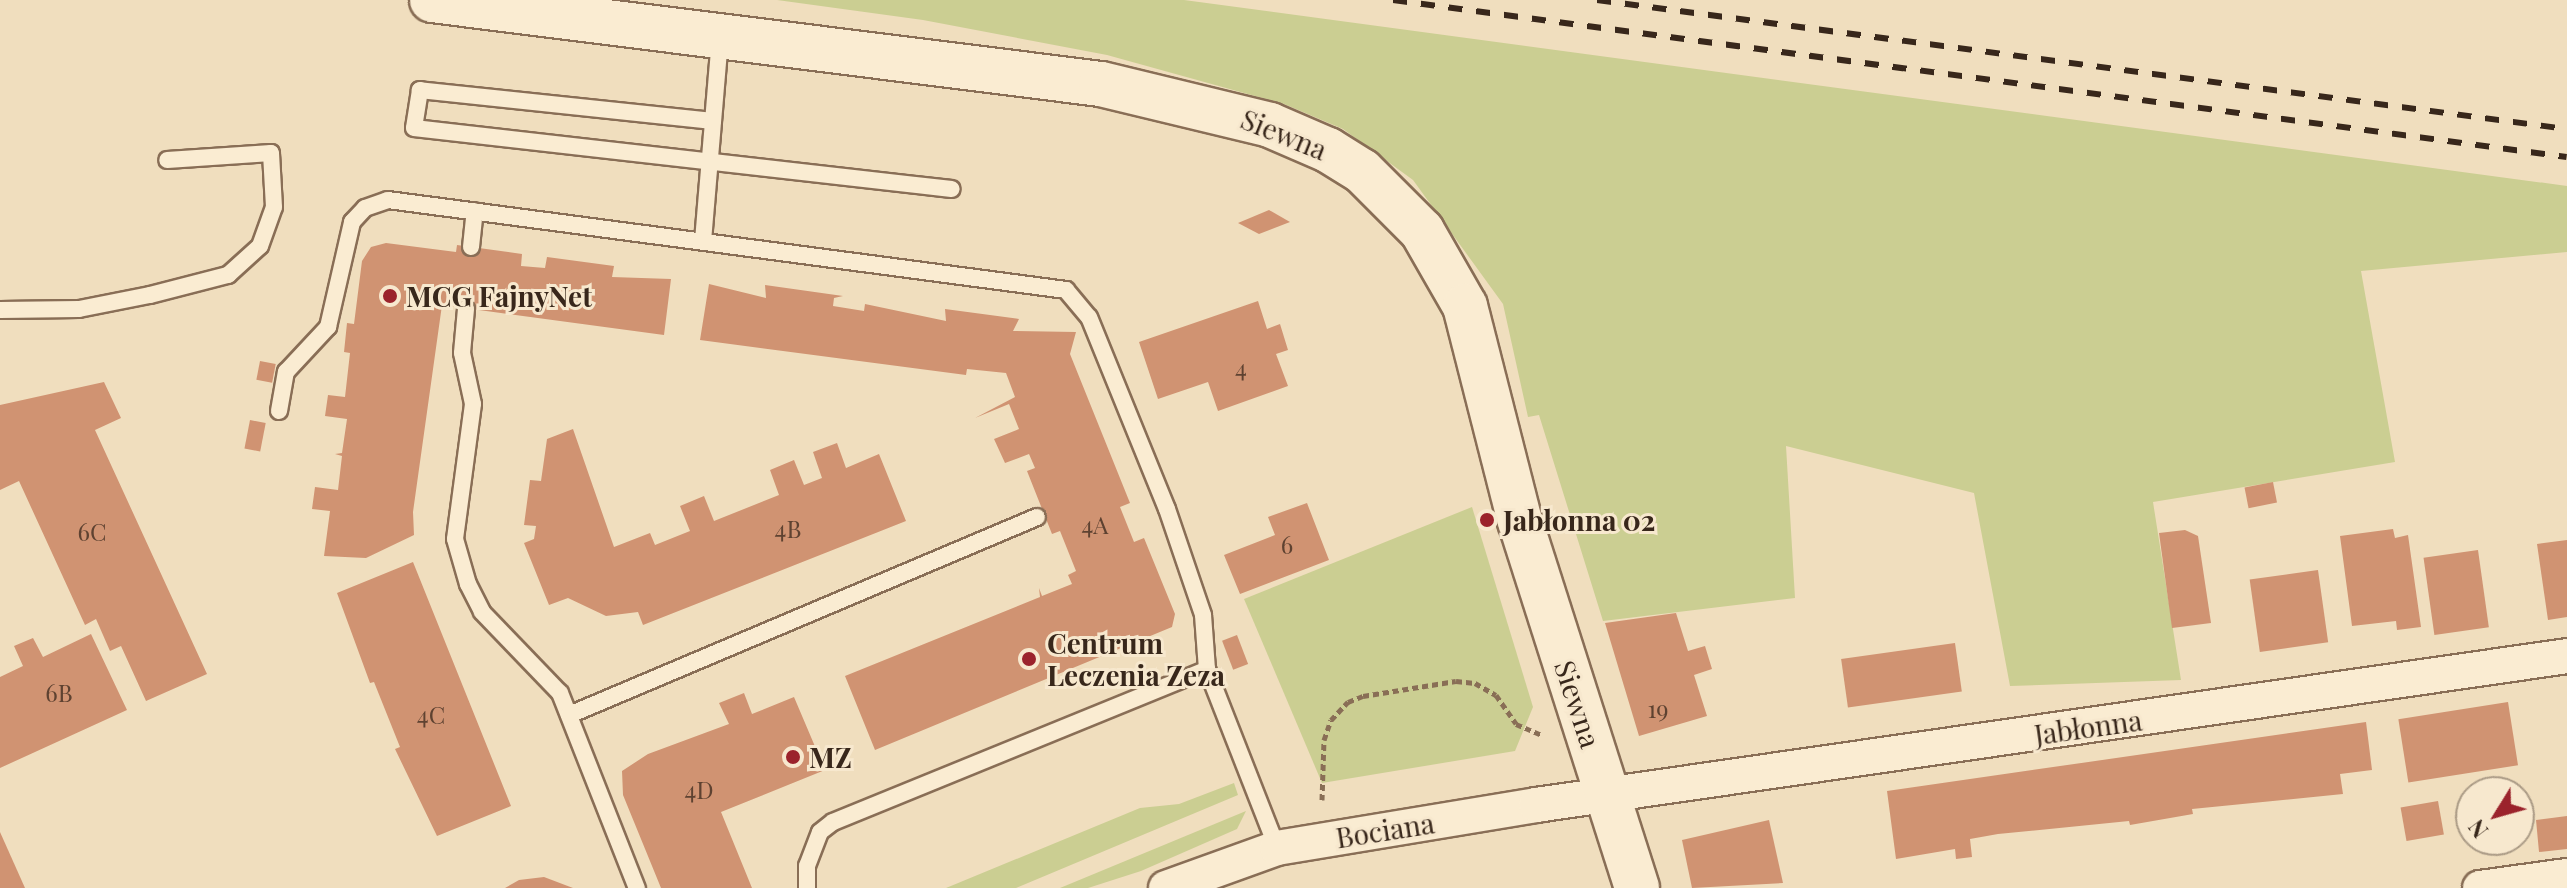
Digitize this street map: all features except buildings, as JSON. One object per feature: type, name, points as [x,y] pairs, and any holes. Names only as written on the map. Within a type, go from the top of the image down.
[{"type":"street","name":"Siewna","points":[[432,0],[1101,84],[1205,105],[1328,150],[1391,195],[1422,231],[1465,306],[1520,521],[1637,888]]},
{"type":"street","name":"Jabłonna","points":[[1609,798],[2567,656]]},
{"type":"street","name":"Bociana","points":[[1166,888],[1277,848],[1609,798]]},
{"type":"street","points":[[2480,888],[2567,876]]},
{"type":"lane","points":[[703,241],[720,34]]},
{"type":"lane","points":[[713,121],[420,90],[414,128],[710,159],[952,189]]},
{"type":"lane","points":[[0,310],[79,309],[150,295],[228,275],[260,246],[274,207],[271,153],[167,160]]},
{"type":"lane","points":[[279,411],[286,372],[328,327],[352,222],[365,208],[388,200],[1066,290],[1089,317],[1167,509],[1203,615],[1207,669],[1277,848]]},
{"type":"lane","points":[[471,247],[475,211]]},
{"type":"lane","points":[[466,309],[462,353],[473,404],[455,539],[468,584],[482,612],[560,693],[637,888]]},
{"type":"lane","points":[[569,715],[1037,517]]},
{"type":"lane","points":[[807,888],[807,866],[820,832],[833,822],[1207,669]]},
{"type":"path","points":[[1322,800],[1324,740],[1331,720],[1348,702],[1363,696],[1456,681],[1475,683],[1496,695],[1516,724],[1541,736],[1551,732]]},
{"type":"green space","points":[[777,0],[1184,0],[2567,186],[2567,252],[2361,271],[2395,462],[2153,502],[2181,680],[2010,686],[1974,493],[1786,446],[1795,598],[1603,621],[1539,415],[1528,417],[1503,304],[1413,180],[1343,129],[1284,104],[1107,55],[923,20]]},
{"type":"green space","points":[[1472,507],[1533,707],[1515,751],[1322,783],[1244,599]]},
{"type":"green space","points":[[1234,783],[1238,795],[1016,888],[946,888],[1140,808],[1179,804]]},
{"type":"green space","points":[[1246,811],[1237,829],[1141,871],[1088,888],[1060,888]]},
{"type":"railway","points":[[1393,0],[2567,157]]},
{"type":"railway","points":[[1597,0],[2567,129]]},
{"type":"place","name":"MCG FajnyNet","points":[[390,296]]},
{"type":"place","name":"Jabłonna 02","points":[[1487,520]]},
{"type":"place","name":"Centrum Leczenia Zeza","points":[[1029,659]]},
{"type":"place","name":"MZ","points":[[793,757]]}]
